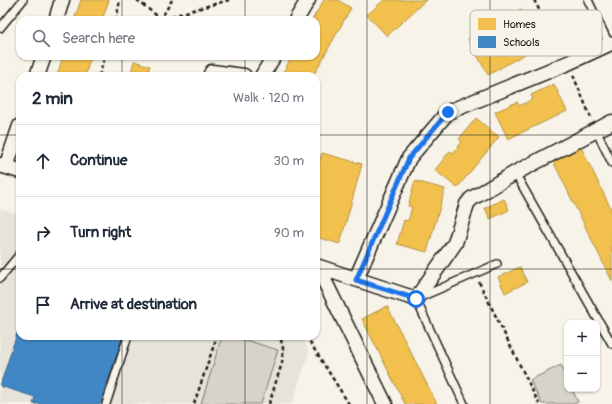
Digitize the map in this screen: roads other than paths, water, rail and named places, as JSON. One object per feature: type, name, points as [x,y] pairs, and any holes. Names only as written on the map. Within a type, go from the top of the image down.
[{"type":"street","points":[[57,16],[62,0]]},
{"type":"street","points":[[298,16],[308,0]]},
{"type":"street","points":[[356,280],[409,158],[448,112],[586,56]]},
{"type":"street","points":[[38,72],[43,60]]},
{"type":"street","points":[[264,72],[272,60]]},
{"type":"street","points":[[320,267],[416,299],[455,243],[467,204],[472,199],[516,173],[612,122]]},
{"type":"street","points":[[16,135],[3,166],[16,170]]},
{"type":"street","points":[[320,267],[325,282],[386,404]]},
{"type":"lane","points":[[0,28],[23,0]]},
{"type":"lane","points":[[588,0],[593,10]]},
{"type":"lane","points":[[602,30],[610,47]]},
{"type":"lane","points":[[596,130],[612,163]]},
{"type":"lane","points":[[516,173],[612,344]]},
{"type":"lane","points":[[0,278],[16,259]]},
{"type":"lane","points":[[464,404],[416,299],[497,264]]},
{"type":"lane","points":[[106,404],[127,340]]}]
